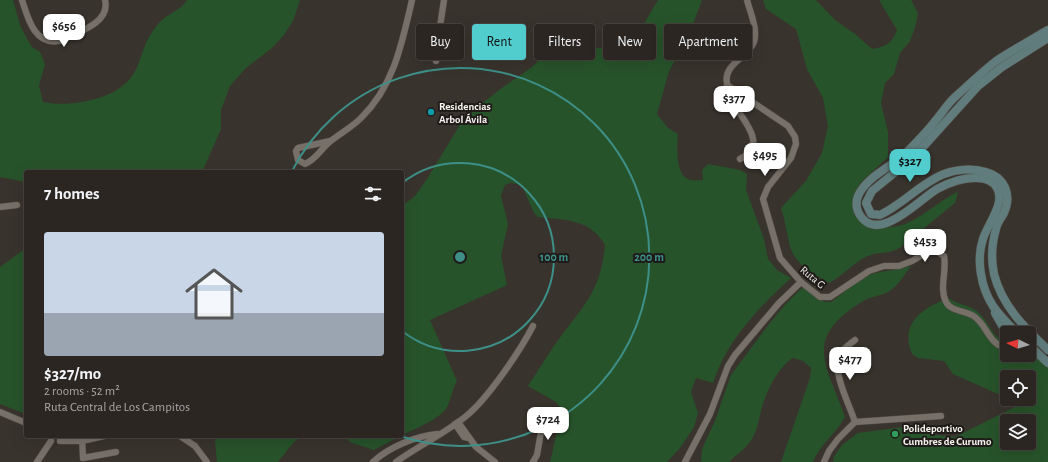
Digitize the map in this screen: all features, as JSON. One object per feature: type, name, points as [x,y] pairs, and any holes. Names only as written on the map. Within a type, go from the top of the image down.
[{"type":"main road","points":[[1003,326],[984,285],[980,268],[983,238],[1000,200],[999,191],[993,182],[984,178],[972,178],[950,183],[937,190],[892,221],[876,226],[867,223],[862,218],[859,214],[857,202],[861,192],[873,179],[901,158],[917,142],[951,101],[971,82],[997,61],[1048,30]]},
{"type":"main road","points":[[1021,326],[1001,294],[994,274],[992,253],[994,237],[996,227],[1005,211],[1007,202],[1004,184],[999,178],[982,171],[961,170],[939,177],[891,210],[880,215],[871,214],[866,204],[872,191],[914,157],[978,86],[1002,67],[1048,38]]},
{"type":"main road","points":[[993,306],[1011,326]]},
{"type":"main road","points":[[1036,344],[1048,350]]},
{"type":"main road","points":[[1036,347],[1048,363]]},
{"type":"street","points":[[22,0],[30,25],[38,35],[53,42],[59,41],[99,21],[105,7],[104,0]]},
{"type":"street","points":[[330,141],[298,148],[296,151],[298,160],[305,164],[311,162],[330,141],[360,119],[379,98],[394,69],[412,0]]},
{"type":"street","points":[[436,61],[444,0]]},
{"type":"street","points":[[740,159],[752,150],[754,143],[753,136],[731,100],[726,78],[729,69],[748,52],[754,41],[755,28],[747,0]]},
{"type":"street","name":"Ruta G","points":[[727,85],[788,126],[795,137],[796,144],[791,158],[768,187],[763,199],[780,258],[801,282],[820,297],[830,298],[869,271],[884,266],[899,266],[912,261],[929,250],[936,251],[944,256],[945,264],[943,293],[946,303],[953,308],[975,317],[994,343],[1000,346]]},
{"type":"street","points":[[0,207],[16,205]]},
{"type":"street","points":[[684,461],[710,414],[725,372],[735,355],[778,303],[801,282]]},
{"type":"street","points":[[396,462],[456,423],[474,409],[526,340],[533,326]]},
{"type":"street","points":[[854,340],[839,354],[838,364],[839,376],[855,422]]},
{"type":"street","points":[[0,412],[24,422]]},
{"type":"street","points":[[533,462],[537,455],[540,432],[548,413]]},
{"type":"street","points":[[824,462],[829,451],[838,439],[855,422],[940,416]]},
{"type":"street","points":[[456,423],[464,437],[469,438],[476,447],[495,462]]},
{"type":"street","points":[[374,462],[389,451],[427,435],[439,434]]},
{"type":"street","points":[[37,462],[50,438],[82,439],[82,460],[116,452]]},
{"type":"street","points":[[184,438],[189,441],[207,462]]},
{"type":"street","points":[[381,456],[385,462]]},
{"type":"green space","points":[[0,0],[13,0],[20,25],[26,37],[32,47],[40,52],[45,64],[39,86],[43,102],[67,104],[93,100],[118,89],[127,82],[134,73],[147,41],[156,26],[187,0],[300,0],[293,21],[284,35],[272,48],[246,68],[230,86],[221,110],[221,129],[203,170],[24,170],[24,182],[0,177]]},
{"type":"green space","points":[[658,0],[702,0],[693,24],[664,24],[664,60],[675,60],[669,71],[657,114],[668,128],[678,134],[677,146],[679,167],[685,177],[690,180],[703,180],[702,170],[708,164],[740,170],[747,174],[746,190],[764,239],[768,259],[777,270],[791,278],[767,301],[735,339],[719,367],[713,383],[696,378],[691,392],[698,413],[694,427],[680,448],[667,462],[550,462],[562,411],[556,402],[528,386],[592,293],[600,272],[605,245],[599,236],[592,230],[576,222],[538,217],[534,213],[523,188],[517,184],[510,183],[505,185],[501,196],[508,224],[501,256],[507,285],[430,320],[457,381],[444,411],[427,423],[404,434],[404,204],[415,196],[427,179],[464,118],[499,90],[532,67],[539,60],[595,60],[595,48],[603,48],[603,60],[656,60],[656,24],[644,24]]},
{"type":"green space","points":[[763,0],[816,0],[835,20],[855,34],[872,49],[888,44],[897,30],[879,0],[911,0],[918,13],[915,28],[910,41],[900,53],[894,74],[885,83],[881,103],[888,132],[888,157],[860,183],[855,193],[855,209],[875,224],[888,227],[899,226],[909,222],[958,192],[955,203],[901,247],[892,251],[868,256],[829,283],[804,267],[791,250],[781,208],[806,181],[822,153],[828,126],[823,98],[807,69],[796,29],[766,9]]},
{"type":"green space","points":[[24,249],[24,413],[0,404],[0,267]]},
{"type":"green space","points":[[911,266],[900,281],[890,291],[863,301],[844,315],[832,328],[825,340],[824,353],[826,367],[845,417],[820,450],[813,462],[781,462],[810,378],[811,368],[803,361],[793,358],[778,373],[770,387],[753,437],[742,451],[729,462],[701,462],[702,449],[715,421],[731,375],[769,324],[803,287],[825,302],[831,302],[858,281],[867,276]]},
{"type":"green space","points":[[948,298],[976,310],[1000,338],[1000,362],[1036,362],[1036,352],[1048,367],[1048,462],[833,462],[834,457],[842,445],[858,433],[911,426],[936,435],[955,437],[1000,414],[1000,450],[1036,450],[1036,414],[1001,414],[1017,406],[1036,406],[1036,370],[1000,370],[1000,395],[953,374],[944,361],[918,358],[912,354],[909,343],[911,325],[922,312]]},
{"type":"green space","points":[[217,438],[299,438],[294,442],[278,462],[217,462],[215,441]]},
{"type":"green space","points":[[345,438],[396,438],[374,450],[352,443]]},
{"type":"place","name":"Residencias Arbol Ávila","points":[[431,112]]},
{"type":"place","name":"Polideportivo Cumbres de Curumo","points":[[895,434]]}]
